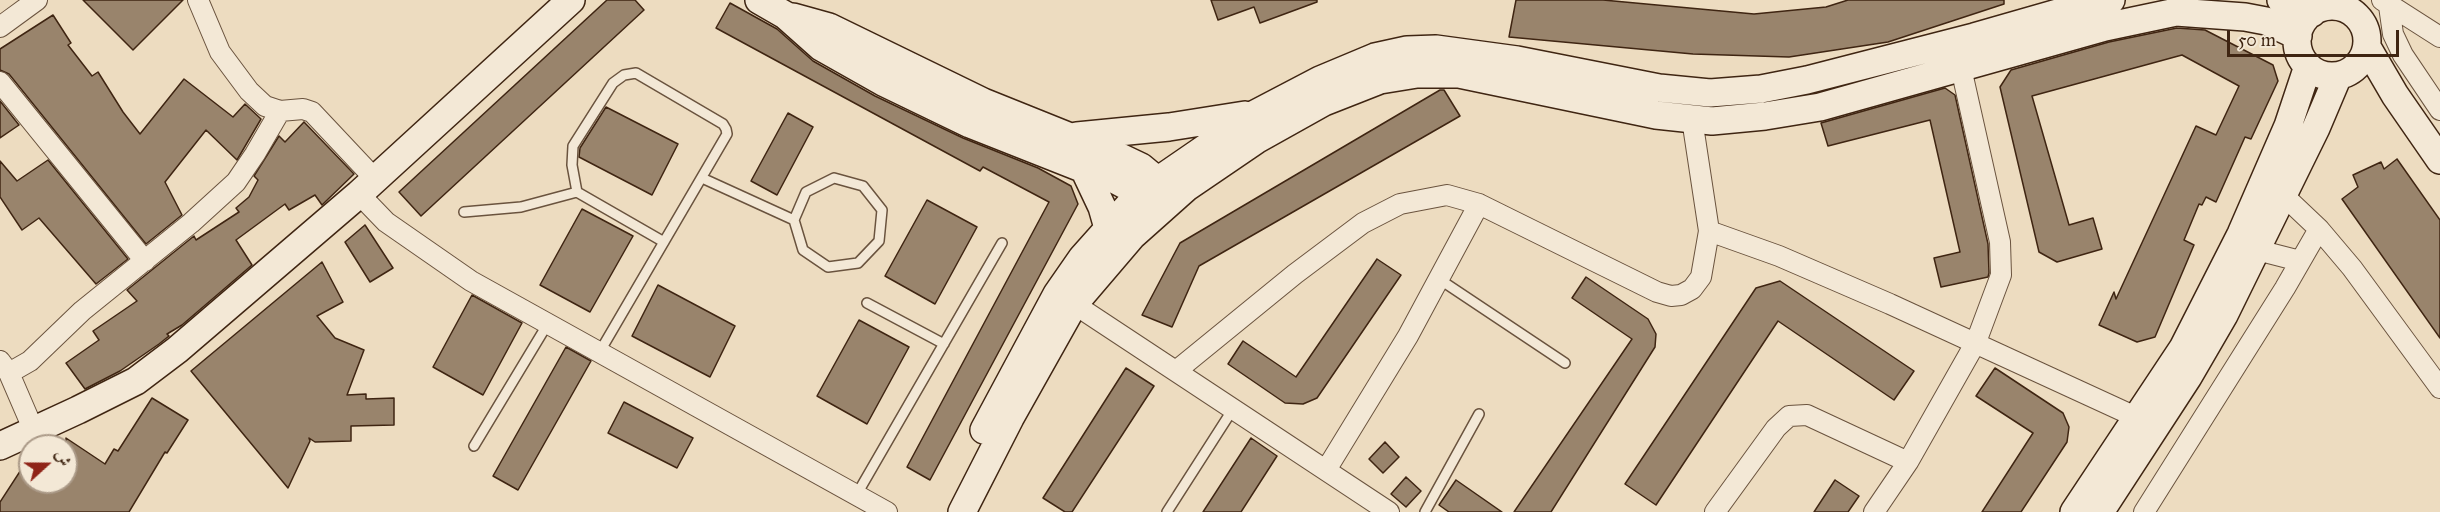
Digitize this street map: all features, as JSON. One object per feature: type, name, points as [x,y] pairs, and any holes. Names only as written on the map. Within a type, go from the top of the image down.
[{"type":"main road","points":[[0,446],[136,381],[248,292],[367,187],[571,0]]},
{"type":"main road","points":[[759,0],[785,15],[821,46],[883,82],[970,124],[1084,169],[1158,194]]},
{"type":"main road","points":[[943,512],[1009,381],[1057,294],[1082,258],[1108,228],[1158,194],[1255,114],[1320,80],[1375,57],[1407,50],[1436,49],[1517,60],[1659,88],[1710,93],[1761,89],[1808,80],[2108,0]]},
{"type":"main road","points":[[2281,0],[2320,7],[2337,7],[2348,10],[2357,17],[2374,16]]},
{"type":"main road","points":[[2320,7],[2301,26],[2298,36],[2298,47],[2308,66],[2317,73],[2343,74],[2395,95]]},
{"type":"main road","points":[[962,512],[1010,418],[1074,304],[1158,194],[1324,102],[1380,81],[1417,74],[1459,74],[1656,115],[1712,121],[1765,117],[1820,108],[2105,27],[2176,12],[2245,17],[2266,21],[2298,36]]},
{"type":"main road","points":[[785,15],[828,27],[983,102],[1120,156],[1141,167],[1158,194]]},
{"type":"main road","points":[[2100,512],[2188,377],[2224,315],[2343,74],[2357,66],[2374,16]]},
{"type":"main road","points":[[2374,16],[2395,95],[2440,160]]},
{"type":"main road","points":[[2074,512],[2139,418],[2183,348],[2241,234],[2288,126],[2308,66]]},
{"type":"main road","points":[[1069,136],[1169,127],[1255,114]]},
{"type":"main road","points":[[1084,169],[1102,207],[1108,228]]},
{"type":"street","points":[[0,27],[37,0]]},
{"type":"street","points":[[198,0],[220,52],[249,92],[265,106],[280,111],[303,109],[318,116],[367,187],[386,222],[471,281],[547,325],[888,512]]},
{"type":"street","points":[[2374,16],[2440,37]]},
{"type":"street","points":[[2374,16],[2393,34],[2403,55],[2440,110]]},
{"type":"street","points":[[1874,512],[1908,462],[1976,342],[2001,275],[2000,242],[1960,68]]},
{"type":"street","points":[[0,82],[145,261]]},
{"type":"street","points":[[34,431],[4,367],[30,361],[82,311],[190,224],[236,182],[280,111]]},
{"type":"street","points":[[1176,371],[1295,274],[1363,223],[1400,204],[1447,195],[1479,204],[1657,292],[1671,296],[1682,295],[1692,289],[1701,277],[1709,231],[1692,119]]},
{"type":"street","points":[[2282,194],[2319,229],[2389,316],[2440,388]]},
{"type":"street","points":[[1326,470],[1408,336],[1479,204]]},
{"type":"street","points":[[2144,512],[2319,229]]},
{"type":"street","points":[[1709,231],[1779,256],[1976,342],[2139,418]]},
{"type":"street","points":[[2257,250],[2300,261]]},
{"type":"street","points":[[1074,304],[1389,512]]},
{"type":"street","points":[[1715,512],[1776,428],[1789,416],[1808,415],[1908,462]]},
{"type":"lane","points":[[577,192],[572,165],[573,146],[613,83],[624,75],[636,73],[723,124],[727,134],[599,353]]},
{"type":"lane","points":[[702,178],[794,220],[803,250],[828,267],[858,263],[879,241],[882,210],[864,186],[834,178],[806,192],[794,220]]},
{"type":"lane","points":[[464,212],[521,207],[577,192],[664,242]]},
{"type":"lane","points":[[857,494],[1002,243]]},
{"type":"lane","points":[[1438,279],[1564,363]]},
{"type":"lane","points":[[867,303],[944,344]]},
{"type":"lane","points":[[474,446],[547,325]]},
{"type":"lane","points":[[1167,512],[1233,409]]},
{"type":"lane","points":[[1425,512],[1479,414]]},
{"type":"building","points":[[83,0],[183,0],[133,50]]},
{"type":"building","points":[[607,0],[635,0],[644,10],[421,216],[399,192]]},
{"type":"building","points":[[1211,0],[1317,0],[1317,2],[1260,23],[1254,7],[1218,20]]},
{"type":"building","points":[[1516,0],[1603,0],[1754,14],[1826,7],[1848,0],[2004,0],[2004,4],[1888,42],[1789,57],[1693,54],[1509,37]]},
{"type":"building","points":[[730,3],[777,29],[813,61],[875,96],[963,138],[1038,168],[1071,186],[1078,204],[930,480],[907,467],[1049,202],[983,167],[980,171],[716,28]]},
{"type":"building","points":[[53,15],[71,43],[68,45],[92,76],[98,72],[140,134],[184,79],[233,117],[245,104],[261,119],[237,160],[206,130],[165,182],[182,215],[146,244],[9,74],[0,70],[0,49]]},
{"type":"building","points":[[2177,28],[2205,30],[2273,65],[2278,81],[2251,139],[2245,137],[2216,202],[2206,197],[2202,205],[2199,204],[2184,240],[2194,245],[2155,337],[2137,342],[2099,325],[2114,292],[2116,299],[2196,126],[2216,135],[2239,86],[2182,55],[2032,96],[2069,225],[2093,218],[2102,249],[2057,262],[2039,252],[2000,87],[2011,70],[2109,42]]},
{"type":"building","points":[[1945,88],[1955,95],[1988,244],[1989,273],[1988,277],[1941,287],[1934,258],[1960,252],[1930,120],[1828,146],[1821,123]]},
{"type":"building","points":[[1440,90],[1444,90],[1460,116],[1199,266],[1172,327],[1142,315],[1180,243]]},
{"type":"building","points":[[0,101],[19,125],[0,138]]},
{"type":"building","points":[[606,107],[678,144],[652,195],[579,157],[580,148]]},
{"type":"building","points":[[788,113],[813,127],[777,195],[751,181]]},
{"type":"building","points":[[304,122],[354,174],[322,205],[315,195],[289,210],[285,204],[236,240],[252,265],[182,325],[167,334],[169,336],[159,344],[120,371],[85,389],[66,363],[99,340],[93,331],[137,301],[127,290],[194,236],[196,240],[239,212],[236,208],[249,197],[258,180],[254,176],[279,136],[285,142]]},
{"type":"building","points":[[2397,159],[2440,220],[2440,338],[2342,199],[2358,187],[2353,175],[2381,162],[2384,169]]},
{"type":"building","points":[[48,160],[128,259],[96,284],[39,218],[22,230],[0,197],[0,161],[17,181]]},
{"type":"building","points":[[927,200],[977,227],[935,304],[885,276]]},
{"type":"building","points":[[582,209],[633,236],[590,312],[540,285]]},
{"type":"building","points":[[365,225],[393,268],[370,282],[345,242]]},
{"type":"building","points":[[1377,259],[1401,275],[1317,398],[1303,404],[1285,403],[1228,364],[1243,341],[1296,377]]},
{"type":"building","points":[[322,262],[343,302],[317,316],[335,338],[364,350],[347,395],[366,394],[366,399],[394,398],[394,425],[351,426],[351,441],[315,442],[309,438],[310,441],[288,488],[191,371]]},
{"type":"building","points":[[1586,277],[1648,319],[1656,334],[1655,347],[1551,512],[1514,512],[1632,339],[1572,298]]},
{"type":"building","points":[[1780,281],[1914,371],[1894,400],[1778,321],[1656,505],[1625,484],[1756,288]]},
{"type":"building","points":[[658,285],[735,326],[710,377],[632,336]]},
{"type":"building","points":[[472,295],[522,323],[483,395],[433,367]]},
{"type":"building","points":[[859,320],[909,347],[867,424],[817,396]]},
{"type":"building","points":[[566,347],[591,361],[518,490],[493,476]]},
{"type":"building","points":[[1126,368],[1154,386],[1072,512],[1065,512],[1043,498]]},
{"type":"building","points":[[1995,368],[2063,413],[2069,427],[2067,442],[2021,512],[1982,512],[2033,433],[1976,396]]},
{"type":"building","points":[[152,398],[188,420],[167,453],[165,452],[129,512],[0,512],[0,502],[18,474],[18,494],[78,494],[78,446],[105,464],[114,449],[118,451]]},
{"type":"building","points":[[624,402],[693,438],[677,468],[608,433]]},
{"type":"building","points":[[1251,438],[1277,456],[1241,512],[1203,512]]},
{"type":"building","points":[[1385,442],[1399,457],[1383,473],[1369,459]]},
{"type":"building","points":[[1406,477],[1421,491],[1406,507],[1391,494]]},
{"type":"building","points":[[1456,480],[1502,512],[1449,512],[1439,505]]},
{"type":"building","points":[[1835,480],[1859,496],[1848,512],[1814,512]]}]
